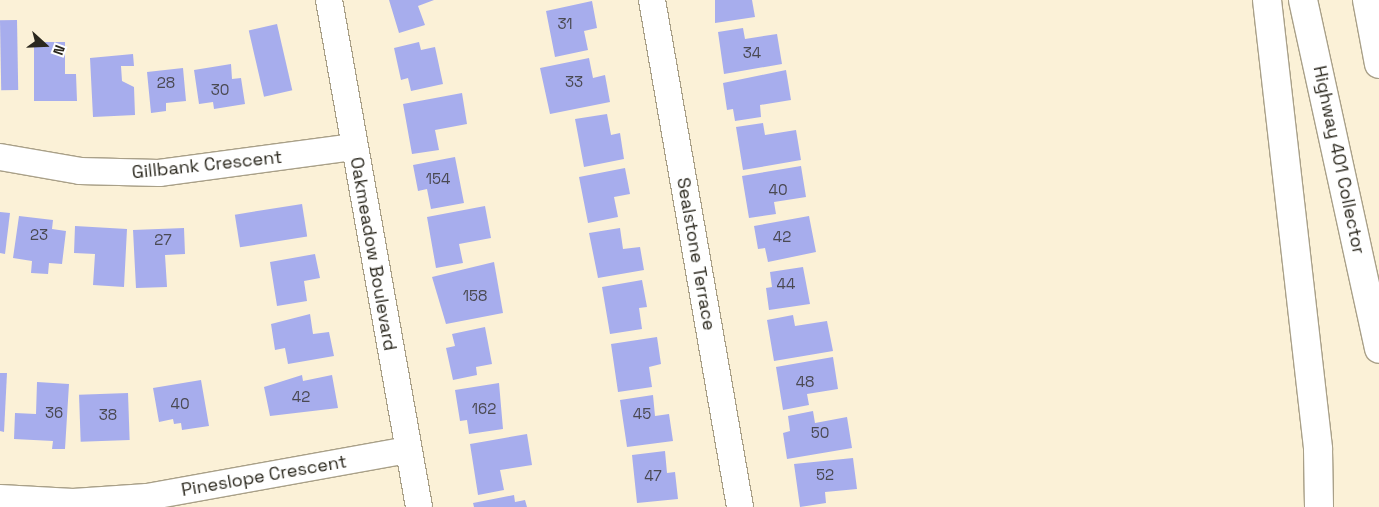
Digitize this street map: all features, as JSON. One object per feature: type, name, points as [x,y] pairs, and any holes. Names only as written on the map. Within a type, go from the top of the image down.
[{"type":"highway","points":[[1267,0],[1318,449],[1319,507]]},
{"type":"highway","name":"Highway 401 Collector","points":[[1304,0],[1379,349]]},
{"type":"highway","points":[[1367,0],[1379,64]]},
{"type":"street","name":"Oakmeadow Boulevard","points":[[329,0],[418,507]]},
{"type":"street","name":"Sealstone Terrace","points":[[652,0],[740,507]]},
{"type":"street","name":"Gillbank Crescent","points":[[0,157],[80,171],[159,173],[354,147]]},
{"type":"street","name":"Pineslope Crescent","points":[[0,498],[73,502],[147,496],[408,450]]},
{"type":"building","points":[[389,0],[434,0],[418,6],[425,25],[399,33]]},
{"type":"building","points":[[715,0],[752,0],[755,17],[715,23]]},
{"type":"building","points":[[592,1],[597,28],[584,31],[588,50],[555,57],[546,11]]},
{"type":"building","points":[[0,20],[17,20],[18,90],[1,90]]},
{"type":"building","points":[[277,24],[292,90],[264,97],[249,31]]},
{"type":"building","points":[[743,28],[745,39],[777,34],[782,64],[724,74],[718,32]]},
{"type":"building","points":[[34,42],[65,42],[65,74],[76,74],[77,101],[34,101]]},
{"type":"building","points":[[419,42],[421,50],[435,47],[443,84],[411,91],[408,78],[401,80],[394,48]]},
{"type":"building","points":[[133,54],[134,66],[121,66],[122,81],[134,87],[135,115],[93,117],[90,58]]},
{"type":"building","points":[[589,58],[593,78],[605,75],[610,102],[550,114],[540,68]]},
{"type":"building","points":[[231,64],[232,79],[241,78],[245,104],[214,109],[213,102],[199,104],[194,70]]},
{"type":"building","points":[[183,68],[186,101],[166,103],[166,111],[151,113],[147,72]]},
{"type":"building","points":[[786,70],[791,100],[760,105],[761,117],[735,121],[733,109],[727,110],[723,83]]},
{"type":"building","points":[[462,93],[467,124],[435,130],[439,150],[412,154],[403,104]]},
{"type":"building","points":[[607,114],[611,135],[620,133],[624,159],[584,167],[575,119]]},
{"type":"building","points":[[763,123],[765,135],[796,130],[801,160],[743,170],[736,127]]},
{"type":"building","points":[[455,157],[464,203],[431,209],[427,189],[418,191],[413,165]]},
{"type":"building","points":[[801,166],[806,197],[774,202],[776,214],[749,218],[742,176]]},
{"type":"building","points":[[625,168],[630,194],[614,197],[618,217],[588,223],[579,177]]},
{"type":"building","points":[[302,204],[307,237],[240,247],[235,215]]},
{"type":"building","points":[[485,206],[491,238],[459,244],[463,263],[436,268],[427,217]]},
{"type":"building","points":[[0,212],[10,213],[5,254],[0,253]]},
{"type":"building","points":[[19,216],[53,220],[52,229],[66,231],[62,264],[49,263],[48,274],[31,273],[32,261],[13,258]]},
{"type":"building","points":[[809,216],[816,252],[768,262],[765,248],[758,249],[754,226]]},
{"type":"building","points":[[75,226],[127,229],[124,287],[93,285],[95,254],[74,253]]},
{"type":"building","points":[[184,228],[185,254],[165,255],[167,287],[136,288],[133,230]]},
{"type":"building","points":[[620,228],[623,249],[640,247],[644,270],[598,278],[589,233]]},
{"type":"building","points":[[315,254],[320,278],[304,281],[307,301],[277,306],[270,262]]},
{"type":"building","points":[[494,262],[503,313],[446,324],[432,277]]},
{"type":"building","points":[[803,267],[810,304],[769,310],[766,288],[772,287],[770,272]]},
{"type":"building","points":[[642,280],[647,307],[639,308],[642,329],[610,334],[602,287]]},
{"type":"building","points":[[310,314],[313,334],[329,332],[334,356],[288,364],[285,348],[275,350],[271,324]]},
{"type":"building","points":[[793,315],[795,326],[827,321],[833,351],[774,361],[767,320]]},
{"type":"building","points":[[485,327],[492,364],[476,367],[477,375],[453,380],[446,348],[455,346],[452,334]]},
{"type":"building","points":[[657,337],[661,364],[649,367],[652,387],[618,392],[611,344]]},
{"type":"building","points":[[833,357],[838,389],[807,394],[809,405],[783,410],[776,367]]},
{"type":"building","points":[[0,373],[7,373],[4,432],[0,431]]},
{"type":"building","points":[[302,375],[303,381],[332,375],[338,408],[270,416],[264,387]]},
{"type":"building","points":[[201,380],[209,426],[182,430],[181,423],[174,424],[173,419],[159,422],[153,388]]},
{"type":"building","points":[[37,382],[69,384],[65,449],[52,449],[53,441],[14,439],[15,413],[36,414]]},
{"type":"building","points":[[499,383],[503,429],[469,434],[467,420],[460,421],[455,390]]},
{"type":"building","points":[[128,393],[130,440],[81,442],[79,395]]},
{"type":"building","points":[[653,395],[655,416],[669,414],[673,441],[627,447],[620,400]]},
{"type":"building","points":[[813,411],[815,423],[847,417],[852,448],[787,459],[783,433],[790,431],[788,416]]},
{"type":"building","points":[[527,434],[532,465],[500,470],[504,490],[478,495],[470,444]]},
{"type":"building","points":[[665,451],[667,473],[675,472],[678,499],[637,503],[632,455]]},
{"type":"building","points":[[853,458],[857,489],[825,492],[826,503],[800,507],[794,464]]},
{"type":"building","points":[[514,495],[515,502],[525,500],[527,507],[474,507],[473,503]]}]
